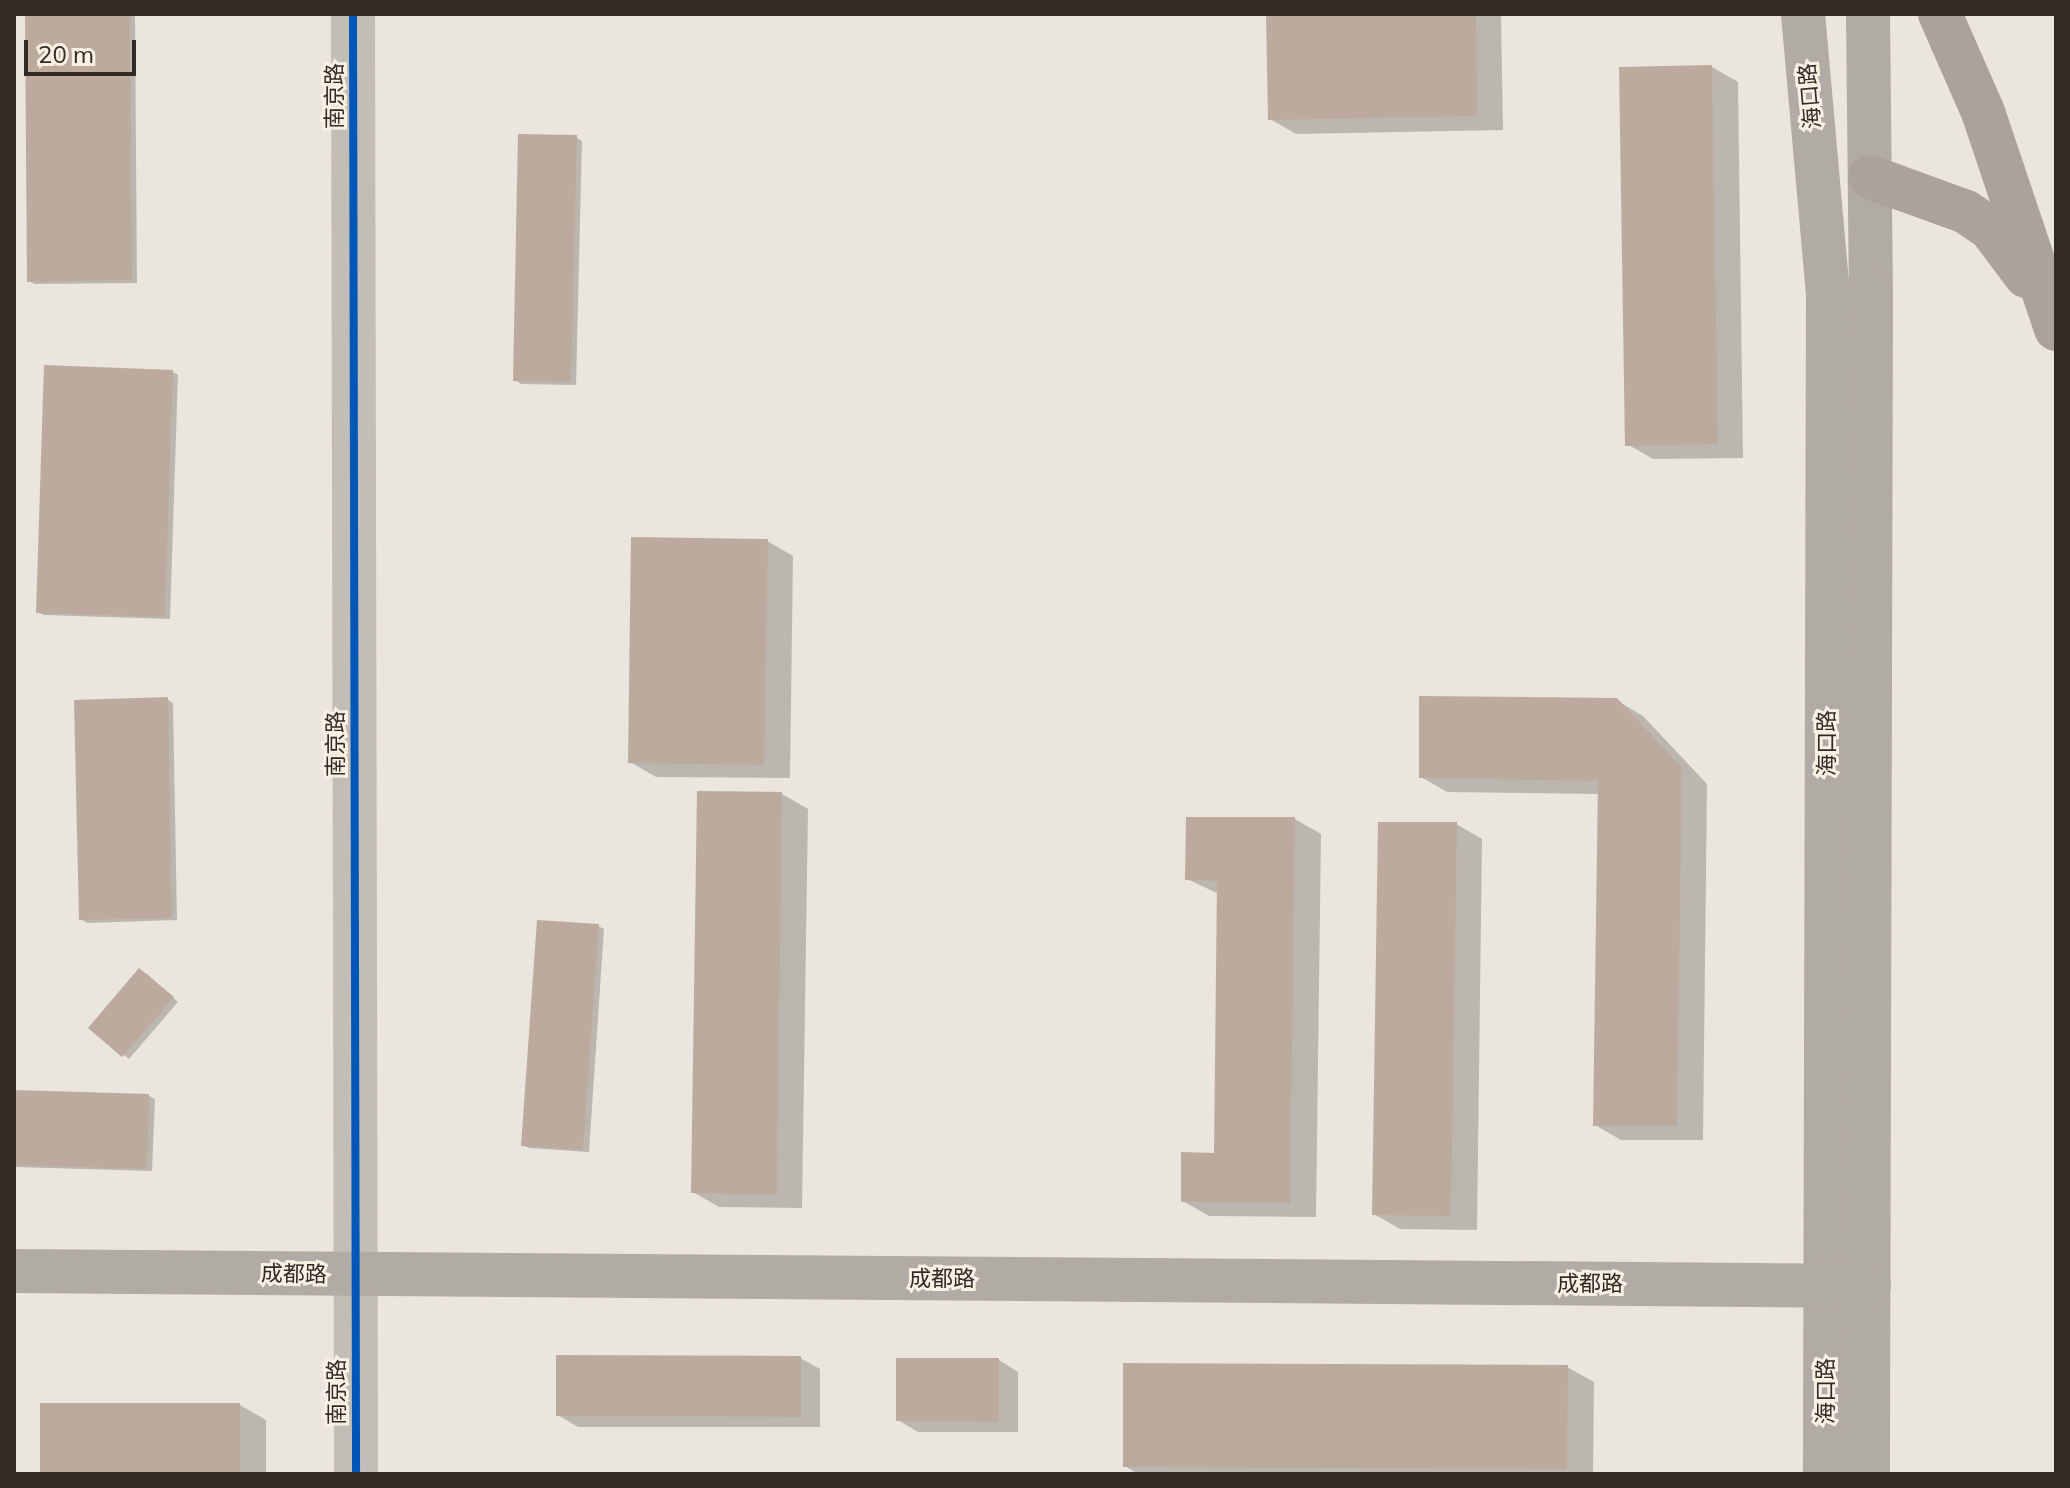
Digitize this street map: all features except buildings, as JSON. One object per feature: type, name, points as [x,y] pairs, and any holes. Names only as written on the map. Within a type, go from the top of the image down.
[{"type":"highway","points":[[1940,14],[1983,112],[2054,322]]},
{"type":"highway","points":[[1870,177],[1966,212],[1990,228],[2011,251],[2054,322]]},
{"type":"main road","name":"海口路","points":[[1803,14],[1828,293],[1825,1474]]},
{"type":"main road","name":"海口路","points":[[1868,14],[1868,1474]]},
{"type":"main road","name":"成都路","points":[[14,1271],[1869,1286]]},
{"type":"street","name":"南京路","points":[[353,14],[356,1474]]},
{"type":"cycle path","points":[[353,14],[356,1474]]}]
